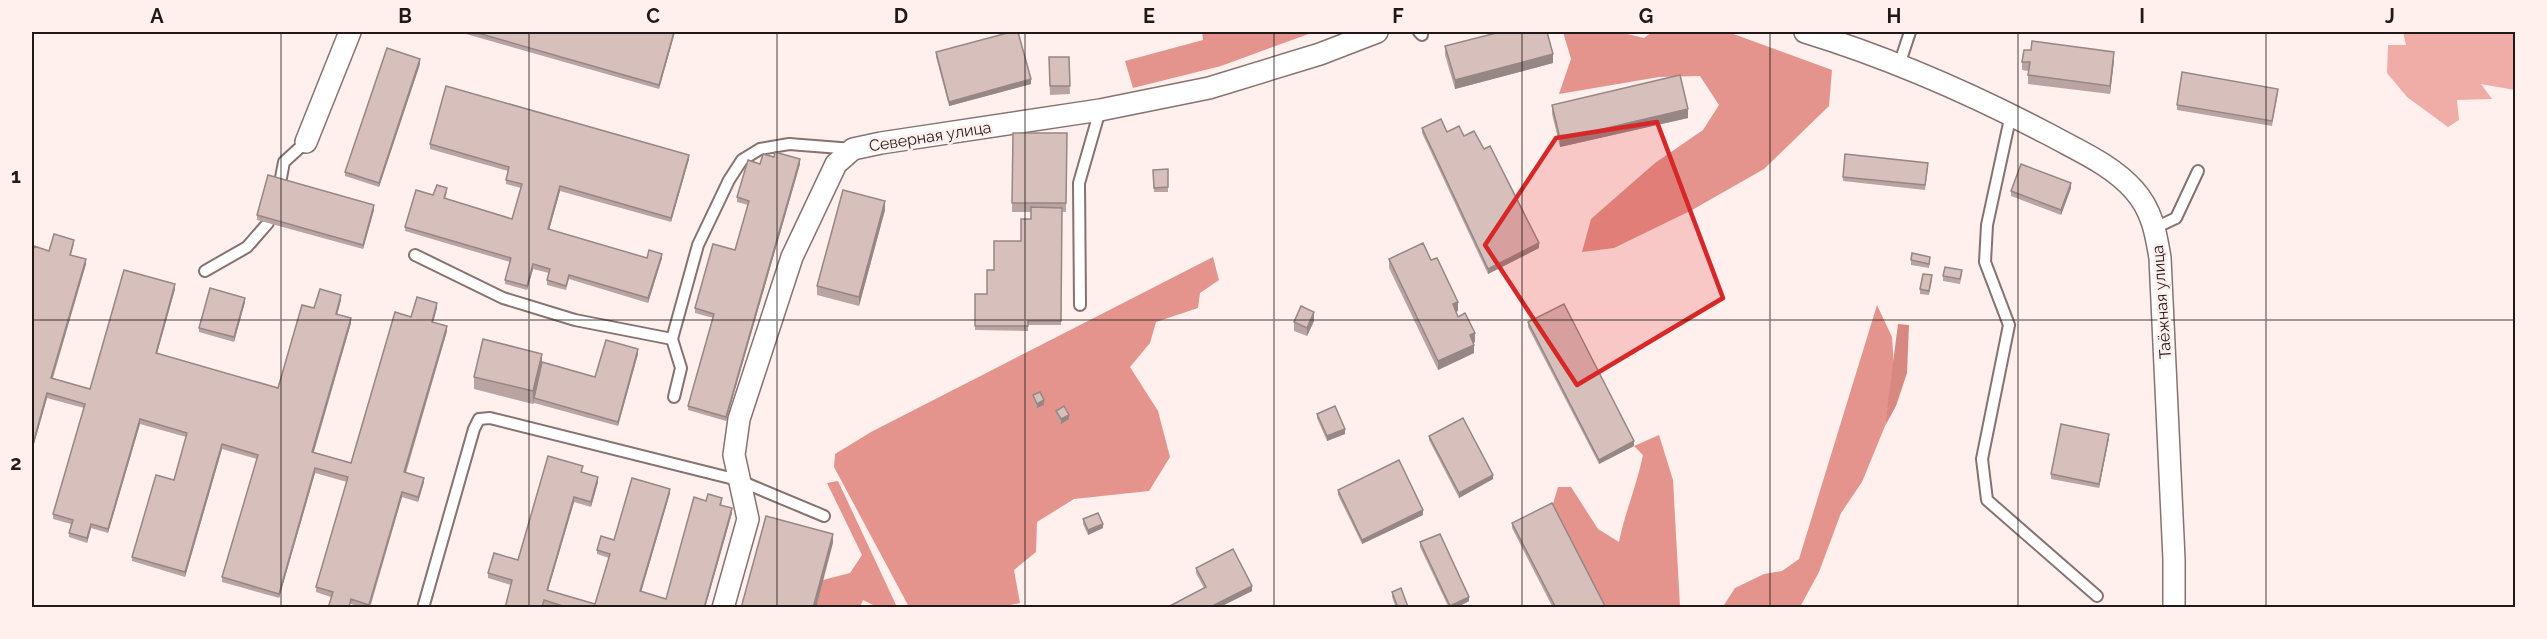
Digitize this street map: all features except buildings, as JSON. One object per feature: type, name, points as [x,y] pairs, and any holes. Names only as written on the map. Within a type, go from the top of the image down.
[{"type":"street","points":[[306,142],[350,32]]},
{"type":"street","name":"Северная улица","points":[[723,608],[748,519],[734,455],[739,419],[792,257],[836,164],[853,149],[1100,110],[1209,88],[1320,54],[1377,32]]},
{"type":"street","name":"Таёжная улица","points":[[1805,32],[1899,64],[2011,114],[2110,169],[2134,190],[2147,208],[2155,228],[2162,294],[2174,559],[2174,608]]},
{"type":"lane","points":[[1899,64],[1910,32]]},
{"type":"lane","points":[[1080,305],[1079,183],[1100,110]]},
{"type":"lane","points":[[2011,114],[1987,225],[1985,262],[2009,325],[1983,459],[1987,500],[2097,596]]},
{"type":"lane","points":[[280,183],[284,162],[306,142]]},
{"type":"lane","points":[[674,397],[681,368],[672,339],[698,245],[729,180],[742,160],[760,149],[789,144],[853,149]]},
{"type":"lane","points":[[2155,228],[2176,218],[2198,171]]},
{"type":"lane","points":[[205,271],[247,247],[268,223]]},
{"type":"lane","points":[[415,255],[503,298],[575,320],[672,339]]},
{"type":"lane","points":[[423,608],[479,419],[490,418],[738,480],[824,516]]},
{"type":"highlighted area","points":[[1657,122],[1723,298],[1577,385],[1485,245],[1556,138]]},
{"type":"shaded area","points":[[1202,32],[1314,32],[1221,66],[1133,88],[1125,61],[1203,40]]},
{"type":"shaded area","points":[[1563,32],[1619,32],[1644,38],[1652,32],[1728,32],[1832,70],[1829,106],[1764,169],[1692,210],[1614,248],[1582,252],[1591,219],[1655,163],[1703,130],[1719,105],[1700,76],[1659,77],[1559,94],[1571,59]]},
{"type":"shaded area","points":[[2403,32],[2515,32],[2515,90],[2481,84],[2492,99],[2457,100],[2459,120],[2448,127],[2407,97],[2387,73],[2388,45],[2406,45]]},
{"type":"shaded area","points":[[1213,257],[1219,280],[1200,293],[1198,308],[1156,322],[1150,343],[1130,367],[1158,411],[1170,457],[1149,491],[1074,499],[1037,522],[1036,552],[1014,570],[1020,603],[994,608],[909,607],[834,467],[835,454],[871,432]]},
{"type":"shaded area","points":[[1877,305],[1892,337],[1894,367],[1885,426],[1862,482],[1841,513],[1819,572],[1800,607],[1722,608],[1735,588],[1764,574],[1782,571],[1799,559]]},
{"type":"shaded area","points":[[1898,324],[1909,325],[1907,373],[1896,406],[1885,426]]},
{"type":"shaded area","points":[[1659,435],[1673,480],[1680,607],[1603,607],[1552,507],[1558,487],[1571,487],[1598,529],[1619,542],[1643,455],[1634,446]]},
{"type":"shaded area","points":[[838,481],[897,607],[877,607],[863,600],[860,607],[816,607],[823,580],[850,573],[862,555],[827,483]]}]
